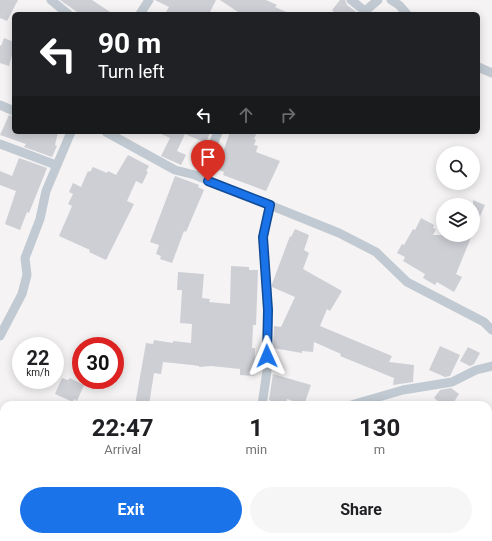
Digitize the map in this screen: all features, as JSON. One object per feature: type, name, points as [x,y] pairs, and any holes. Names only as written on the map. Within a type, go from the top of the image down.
[{"type":"street","points":[[51,0],[66,12]]},
{"type":"street","points":[[144,12],[149,0]]},
{"type":"street","points":[[351,0],[365,11],[378,0]]},
{"type":"street","points":[[391,0],[399,5],[405,12]]},
{"type":"street","points":[[480,68],[492,73]]},
{"type":"street","points":[[0,105],[12,110]]},
{"type":"street","points":[[0,336],[22,294],[27,275],[25,258],[40,219],[46,191],[70,134]]},
{"type":"street","points":[[110,134],[175,170],[200,177],[339,233],[376,252],[407,282],[484,322],[492,330]]},
{"type":"street","points":[[200,177],[217,134]]},
{"type":"street","points":[[0,144],[56,165]]},
{"type":"street","points":[[263,401],[267,371],[268,310],[263,237],[270,205]]},
{"type":"street","points":[[365,401],[403,390],[452,382],[476,370],[492,366]]},
{"type":"building","points":[[0,0],[18,0],[7,21],[0,18]]},
{"type":"building","points":[[60,0],[92,0],[110,12],[77,12]]},
{"type":"building","points":[[155,0],[216,0],[210,12],[166,12],[169,7]]},
{"type":"building","points":[[220,0],[266,0],[277,5],[275,7],[286,12],[238,12]]},
{"type":"building","points":[[340,0],[345,0],[347,5],[356,12],[334,12],[332,10]]},
{"type":"building","points":[[4,38],[12,41],[12,55],[9,66],[0,63],[0,45],[1,46]]},
{"type":"building","points":[[9,115],[12,116],[12,134],[58,134],[55,145],[57,146],[52,157],[24,147],[26,144],[0,135]]},
{"type":"building","points":[[161,134],[185,134],[177,151],[186,155],[181,165],[161,156],[170,138]]},
{"type":"building","points":[[185,134],[209,134],[206,143]]},
{"type":"building","points":[[229,134],[256,134],[254,139],[256,140],[254,145],[258,146],[256,152],[280,161],[266,191],[223,175],[224,172],[217,169]]},
{"type":"building","points":[[128,155],[149,166],[146,171],[148,172],[142,184],[136,181],[127,201],[134,204],[106,260],[89,252],[90,250],[59,236],[72,206],[68,204],[73,194],[69,192],[73,183],[81,187],[88,171],[90,172],[93,167],[116,175]]},
{"type":"building","points":[[19,158],[47,168],[29,213],[27,212],[20,230],[5,224],[16,191],[0,185],[0,171],[12,176]]},
{"type":"building","points":[[175,176],[199,185],[198,187],[204,190],[186,232],[184,231],[172,263],[160,259],[161,256],[156,254],[159,245],[150,242]]},
{"type":"building","points":[[480,203],[485,205],[480,216]]},
{"type":"building","points":[[421,218],[434,225],[433,228],[436,229],[433,235],[436,235],[436,242],[469,242],[456,274],[462,277],[454,292],[437,282],[435,285],[423,278],[425,274],[403,261],[405,257],[397,253],[402,244],[404,245],[413,229],[415,230]]},
{"type":"building","points":[[295,229],[309,235],[304,250],[309,253],[303,269],[342,291],[330,311],[327,309],[320,326],[392,356],[389,362],[414,365],[413,382],[393,385],[394,378],[340,356],[341,354],[314,342],[313,352],[302,351],[302,353],[273,348],[274,326],[281,327],[295,297],[272,287],[272,284],[290,236],[291,237]]},
{"type":"building","points":[[231,266],[249,267],[249,270],[258,270],[256,325],[253,325],[252,348],[255,348],[254,376],[240,375],[240,369],[211,366],[199,367],[163,362],[161,374],[154,373],[150,401],[136,401],[146,343],[153,344],[154,340],[173,343],[173,341],[191,343],[192,324],[180,323],[182,290],[177,290],[178,272],[204,274],[202,298],[210,299],[209,302],[230,304]]},
{"type":"building","points":[[440,346],[460,355],[450,376],[445,377],[429,370]]},
{"type":"building","points":[[468,347],[480,353],[474,364],[470,366],[460,361]]},
{"type":"building","points":[[273,374],[311,385],[305,401],[293,401],[287,399],[286,401],[269,400]]},
{"type":"building","points":[[64,379],[72,379],[72,389],[82,389],[77,401],[74,399],[73,401],[55,394],[57,389],[64,389]]},
{"type":"building","points":[[451,388],[459,394],[455,401],[438,401],[434,398],[440,390]]},
{"type":"route","points":[[208,181],[270,205],[263,237],[268,310],[266,333],[267,356]]}]
